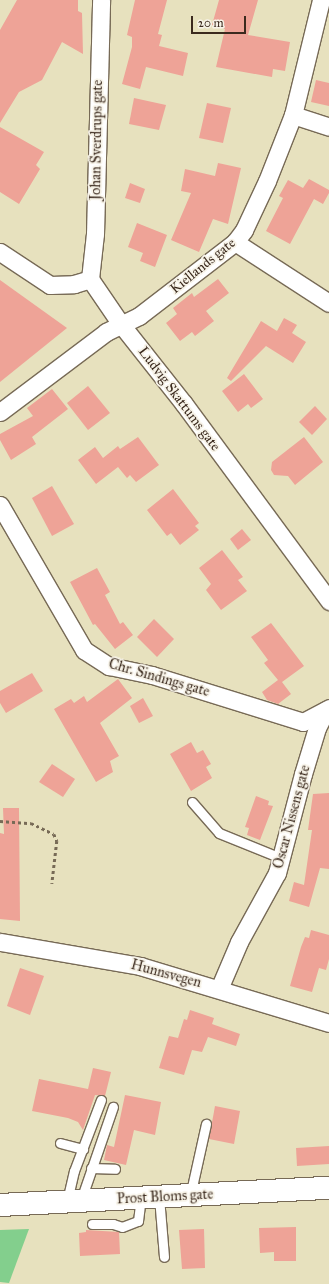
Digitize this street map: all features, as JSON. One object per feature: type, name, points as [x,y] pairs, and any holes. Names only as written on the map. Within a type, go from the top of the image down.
[{"type":"main road","name":"Prost Bloms gate","points":[[0,1204],[75,1196],[190,1196],[329,1188]]},
{"type":"street","name":"Johan Sverdrups gate","points":[[90,279],[95,234],[101,0]]},
{"type":"street","name":"Kiellands gate","points":[[0,412],[120,323],[140,316],[235,242],[244,230],[267,181],[293,115],[321,0]]},
{"type":"street","points":[[293,115],[329,127]]},
{"type":"street","points":[[235,242],[329,304]]},
{"type":"street","points":[[0,252],[50,285],[74,284],[90,279]]},
{"type":"street","name":"Ludvig Skattums gate","points":[[90,279],[120,323],[184,404],[329,601]]},
{"type":"street","name":"Chr. Sindings gate","points":[[0,505],[84,650],[110,666],[152,675],[303,722],[327,709]]},
{"type":"street","name":"Oscar Nissens gate","points":[[219,989],[239,942],[277,873],[303,774],[317,728],[327,709]]},
{"type":"street","name":"Hunnsvegen","points":[[0,942],[140,966],[329,1023]]},
{"type":"lane","points":[[192,802],[219,833],[281,858]]},
{"type":"lane","points":[[75,1196],[83,1148],[101,1100]]},
{"type":"lane","points":[[75,1196],[91,1168],[113,1107]]},
{"type":"lane","points":[[190,1196],[206,1124]]},
{"type":"lane","points":[[60,1143],[83,1148]]},
{"type":"lane","points":[[91,1168],[115,1169]]},
{"type":"lane","points":[[92,1224],[112,1224],[122,1227],[138,1221],[150,1197]]},
{"type":"lane","points":[[150,1197],[164,1257]]},
{"type":"path","points":[[0,821],[31,823],[54,834],[57,841],[52,884]]},
{"type":"green space","points":[[29,1229],[9,1283],[0,1282],[0,1230]]},
{"type":"building","points":[[17,0],[78,0],[78,11],[82,13],[83,54],[62,42],[42,80],[19,92],[0,123],[0,30]]},
{"type":"building","points":[[135,0],[167,0],[158,34],[162,35],[159,46],[188,53],[183,76],[146,67],[140,89],[122,84],[132,47],[132,37],[127,35]]},
{"type":"building","points":[[219,0],[258,0],[248,35],[290,42],[285,71],[273,69],[272,77],[216,67],[225,29],[212,25]]},
{"type":"building","points":[[316,80],[329,83],[329,106],[311,102]]},
{"type":"building","points":[[134,98],[166,105],[159,130],[129,124]]},
{"type":"building","points":[[207,103],[231,108],[223,143],[199,138]]},
{"type":"building","points":[[0,127],[44,152],[36,165],[40,169],[19,204],[0,192]]},
{"type":"building","points":[[218,163],[241,168],[228,224],[213,219],[199,252],[171,240],[191,193],[181,191],[185,169],[215,176]]},
{"type":"building","points":[[309,179],[329,190],[329,193],[323,204],[314,199],[290,244],[266,231],[283,198],[279,196],[288,180],[303,188]]},
{"type":"building","points":[[130,183],[145,189],[140,203],[125,198]]},
{"type":"building","points":[[137,223],[167,235],[155,267],[140,261],[143,253],[128,247]]},
{"type":"building","points":[[218,279],[229,293],[206,311],[214,321],[195,336],[192,332],[180,341],[166,323],[177,314],[173,308],[192,293],[194,297]]},
{"type":"building","points":[[0,280],[67,328],[0,382]]},
{"type":"building","points":[[284,318],[297,325],[292,333],[306,342],[293,363],[266,346],[231,381],[227,378],[261,321],[277,331]]},
{"type":"building","points":[[244,374],[263,399],[251,408],[248,404],[238,412],[222,391]]},
{"type":"building","points":[[88,386],[110,413],[88,430],[67,403]]},
{"type":"building","points":[[52,389],[68,409],[32,437],[36,444],[11,460],[0,440],[0,434],[33,416],[27,408]]},
{"type":"building","points":[[315,406],[327,419],[312,435],[299,422]]},
{"type":"building","points":[[138,437],[159,465],[136,482],[130,475],[127,478],[118,467],[96,484],[78,460],[95,447],[103,458],[118,446],[120,449]]},
{"type":"building","points":[[304,437],[323,462],[295,485],[288,476],[274,475],[271,470],[272,462]]},
{"type":"building","points":[[52,486],[74,524],[52,536],[32,498]]},
{"type":"building","points":[[173,489],[199,523],[195,526],[199,530],[180,545],[171,533],[167,536],[147,510]]},
{"type":"building","points":[[242,529],[251,540],[238,550],[230,539]]},
{"type":"building","points":[[222,550],[243,577],[238,580],[247,591],[221,610],[206,590],[211,584],[199,568]]},
{"type":"building","points":[[97,568],[110,592],[105,595],[120,624],[123,622],[133,635],[115,649],[95,624],[93,625],[70,582]]},
{"type":"building","points":[[154,619],[174,639],[157,657],[137,637]]},
{"type":"building","points":[[271,623],[304,666],[282,682],[291,694],[278,704],[267,700],[262,692],[278,680],[264,663],[268,660],[251,637]]},
{"type":"building","points":[[32,673],[43,691],[6,713],[0,703],[0,691]]},
{"type":"building","points":[[118,679],[132,698],[100,723],[119,756],[110,761],[113,772],[96,782],[54,709],[71,699],[74,703],[84,696],[87,702]]},
{"type":"building","points":[[143,698],[153,716],[139,723],[130,706]]},
{"type":"building","points":[[191,742],[197,753],[203,750],[211,764],[206,767],[212,778],[191,791],[170,754]]},
{"type":"building","points":[[52,764],[75,779],[63,797],[39,782]]},
{"type":"building","points":[[329,793],[329,869],[320,868],[309,907],[289,901],[294,882],[304,885],[312,830],[308,830],[313,794]]},
{"type":"building","points":[[256,796],[269,801],[268,805],[273,806],[260,840],[247,835],[249,828],[245,827]]},
{"type":"building","points":[[3,808],[19,808],[20,921],[0,919],[0,833],[4,834]]},
{"type":"building","points":[[311,930],[329,935],[329,959],[326,970],[319,968],[312,992],[290,986],[301,947],[305,937],[309,938]]},
{"type":"building","points":[[20,968],[44,976],[30,1015],[7,1006]]},
{"type":"building","points":[[190,1010],[214,1018],[212,1024],[240,1034],[236,1046],[208,1037],[202,1052],[192,1050],[184,1075],[159,1068],[169,1036],[178,1038],[184,1019],[187,1020]]},
{"type":"building","points":[[93,1068],[111,1072],[105,1096],[95,1095],[83,1130],[78,1122],[68,1118],[32,1111],[39,1079],[88,1089]]},
{"type":"building","points":[[125,1095],[161,1102],[155,1135],[134,1130],[126,1165],[104,1160],[107,1145],[114,1147]]},
{"type":"building","points":[[215,1106],[240,1111],[234,1144],[209,1139]]},
{"type":"building","points":[[329,1146],[329,1164],[297,1166],[296,1148]]},
{"type":"building","points":[[296,1227],[296,1261],[274,1261],[274,1252],[260,1253],[259,1228]]},
{"type":"building","points":[[204,1229],[205,1268],[182,1269],[179,1230]]},
{"type":"building","points":[[86,1230],[119,1232],[120,1254],[80,1256],[79,1233],[86,1232]]}]
